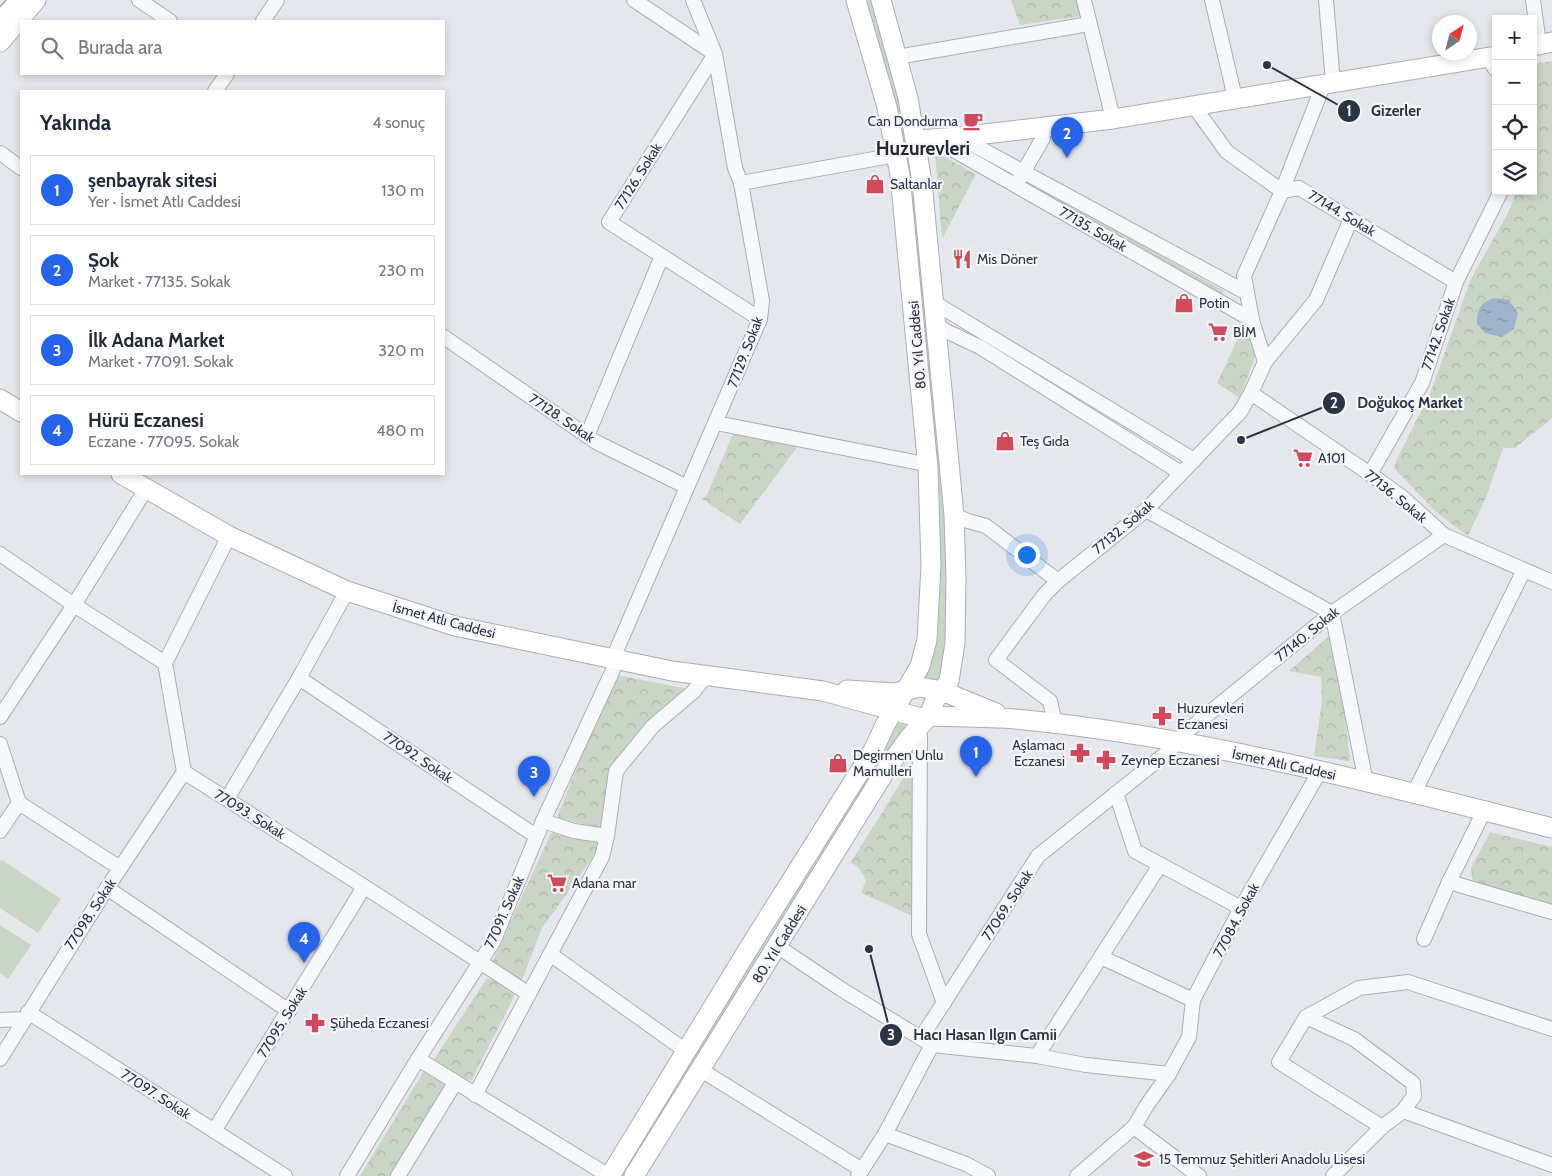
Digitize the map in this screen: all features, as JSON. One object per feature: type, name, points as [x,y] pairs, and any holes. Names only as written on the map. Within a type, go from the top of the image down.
[{"type":"main road","points":[[0,24],[21,0]]},
{"type":"main road","points":[[0,42],[36,0]]},
{"type":"main road","name":"80. Yıl Caddesi","points":[[610,1176],[791,880],[874,749],[885,725],[920,666],[928,640],[931,566],[928,468],[901,184],[887,107],[856,0]]},
{"type":"main road","name":"80. Yıl Caddesi","points":[[634,1176],[886,770],[928,716],[949,681],[955,643],[956,578],[954,515],[922,182],[925,139],[908,98],[881,0]]},
{"type":"main road","points":[[925,139],[958,138],[1113,119],[1329,82],[1492,61]]},
{"type":"main road","points":[[2,403],[20,412]]},
{"type":"main road","name":"İsmet Atlı Caddesi","points":[[123,475],[229,536],[346,591],[456,626],[672,671],[823,691],[921,718],[928,716],[1013,719],[1178,741],[1320,771],[1552,827]]},
{"type":"main road","name":"İsmet Atlı Caddesi","points":[[823,691],[863,690],[895,693],[920,687],[942,691],[1013,719]]},
{"type":"street","points":[[139,0],[169,20]]},
{"type":"street","points":[[264,20],[277,0]]},
{"type":"street","points":[[634,0],[715,54]]},
{"type":"street","name":"77129. Sokak","points":[[614,659],[760,318],[762,301],[741,183],[735,168],[715,54],[693,0]]},
{"type":"street","points":[[1084,0],[1113,119]]},
{"type":"street","points":[[1212,0],[1235,98]]},
{"type":"street","points":[[1265,362],[1252,320],[1244,276],[1329,82],[1326,0]]},
{"type":"street","points":[[1533,0],[1541,44]]},
{"type":"street","points":[[897,57],[1089,24]]},
{"type":"street","name":"77126. Sokak","points":[[715,54],[608,222],[760,318]]},
{"type":"street","points":[[216,90],[226,75]]},
{"type":"street","points":[[1193,105],[1227,152],[1282,191]]},
{"type":"street","points":[[1016,185],[1043,138],[1041,127]]},
{"type":"street","name":"77135. Sokak","points":[[958,138],[1247,292]]},
{"type":"street","name":"77135. Sokak","points":[[925,139],[1016,185],[1252,320]]},
{"type":"street","points":[[0,154],[20,167]]},
{"type":"street","points":[[741,183],[896,154]]},
{"type":"street","name":"77144. Sokak","points":[[1282,191],[1299,188],[1456,282]]},
{"type":"street","name":"77142. Sokak","points":[[1370,474],[1422,383],[1456,282],[1499,195]]},
{"type":"street","points":[[1251,393],[1265,362],[1316,300],[1352,219]]},
{"type":"street","points":[[588,436],[662,256]]},
{"type":"street","points":[[935,303],[1194,460]]},
{"type":"street","points":[[936,324],[946,331],[980,347],[1181,473]]},
{"type":"street","name":"77128. Sokak","points":[[445,338],[588,436],[687,487]]},
{"type":"street","name":"77136. Sokak","points":[[1251,393],[1402,497],[1444,535],[1552,582]]},
{"type":"street","name":"77132. Sokak","points":[[1054,723],[1050,701],[996,660],[1045,594],[1058,581],[1146,510],[1240,412],[1251,393]]},
{"type":"street","points":[[716,423],[920,463],[928,468]]},
{"type":"street","points":[[0,717],[74,605],[146,489]]},
{"type":"street","points":[[1146,510],[1332,613],[1366,782]]},
{"type":"street","points":[[954,515],[968,522],[986,526],[1058,581]]},
{"type":"street","name":"77140. Sokak","points":[[1116,793],[1169,751],[1186,732],[1332,613],[1444,535]]},
{"type":"street","points":[[184,772],[165,663],[229,536]]},
{"type":"street","points":[[0,554],[74,605],[165,663]]},
{"type":"street","points":[[1414,793],[1524,570]]},
{"type":"street","points":[[226,800],[299,678],[346,591]]},
{"type":"street","name":"77091. Sokak","points":[[347,1176],[418,1059],[493,942],[536,836],[613,670],[614,659]]},
{"type":"street","points":[[475,1094],[602,857],[607,836],[616,771],[653,726],[693,692],[706,676]]},
{"type":"street","name":"77092. Sokak","points":[[299,678],[536,836]]},
{"type":"street","points":[[915,731],[920,736],[919,934],[944,1003]]},
{"type":"street","points":[[0,744],[19,803],[120,868]]},
{"type":"street","name":"77084. Sokak","points":[[1077,1176],[1134,1127],[1169,1074],[1189,1037],[1193,1000],[1241,908],[1320,771]]},
{"type":"street","name":"77093. Sokak","points":[[184,772],[529,994]]},
{"type":"street","name":"77098. Sokak","points":[[0,1059],[107,888],[184,772]]},
{"type":"street","points":[[1116,793],[1135,851],[1241,908]]},
{"type":"street","name":"77069. Sokak","points":[[860,1173],[885,1134],[944,1003],[1038,856],[1116,793]]},
{"type":"street","points":[[0,831],[19,803]]},
{"type":"street","points":[[1424,939],[1449,882],[1484,811]]},
{"type":"street","points":[[543,821],[574,831],[607,836]]},
{"type":"street","points":[[1037,1056],[1160,865]]},
{"type":"street","points":[[1449,882],[1552,912]]},
{"type":"street","name":"77095. Sokak","points":[[214,1131],[364,887]]},
{"type":"street","points":[[107,888],[289,1011]]},
{"type":"street","points":[[777,946],[841,989],[927,1042],[1037,1056],[1086,1065],[1169,1074]]},
{"type":"street","points":[[550,954],[686,1051]]},
{"type":"street","points":[[1101,957],[1193,1000]]},
{"type":"street","points":[[1382,1127],[1279,1062],[1306,1017],[1360,988],[1408,982],[1552,1029]]},
{"type":"street","points":[[0,1020],[26,1016]]},
{"type":"street","name":"77097. Sokak","points":[[26,1016],[285,1176]]},
{"type":"street","points":[[1306,1017],[1354,1039],[1413,1083],[1414,1096],[1403,1110],[1382,1127],[1333,1176]]},
{"type":"street","points":[[418,1059],[610,1176]]},
{"type":"street","points":[[701,1070],[860,1173]]},
{"type":"street","points":[[398,1176],[455,1083]]},
{"type":"street","points":[[1403,1110],[1552,1165]]},
{"type":"street","points":[[1134,1127],[1199,1176]]},
{"type":"street","points":[[885,1134],[966,1164],[988,1176]]},
{"type":"green space","points":[[864,0],[872,0],[905,117],[916,190],[945,494],[947,578],[945,643],[938,683],[922,679],[937,639],[941,577],[939,493],[929,384]]},
{"type":"green space","points":[[1011,0],[1078,0],[1082,16],[1020,25]]},
{"type":"green space","points":[[1552,61],[1552,418],[1515,448],[1503,448],[1487,495],[1468,536],[1437,513],[1394,468],[1431,391],[1471,279],[1509,211],[1515,195],[1537,195],[1537,63]]},
{"type":"green space","points":[[935,152],[976,174],[942,239]]},
{"type":"green space","points":[[1025,180],[1224,291],[1222,294],[1023,182]]},
{"type":"green space","points":[[1244,325],[1257,351],[1240,398],[1217,383]]},
{"type":"green space","points":[[737,433],[798,446],[740,524],[702,499],[707,495],[732,436]]},
{"type":"green space","points":[[1329,636],[1337,640],[1350,761],[1314,756],[1322,701],[1321,677],[1289,671]]},
{"type":"green space","points":[[617,675],[688,689],[613,766],[605,797],[601,828],[557,818],[584,749]]},
{"type":"green space","points":[[894,720],[911,724],[627,1176],[619,1176]]},
{"type":"green space","points":[[916,758],[915,917],[861,893],[866,880],[859,868],[851,862]]},
{"type":"green space","points":[[1490,832],[1552,847],[1552,905],[1473,885],[1471,868]]},
{"type":"green space","points":[[551,833],[600,842],[596,853],[542,928],[522,980],[491,965]]},
{"type":"green space","points":[[2,860],[61,899],[38,933],[0,908],[0,862]]},
{"type":"green space","points":[[0,925],[31,945],[8,979],[0,973]]},
{"type":"green space","points":[[487,978],[517,991],[471,1081],[431,1064]]},
{"type":"green space","points":[[424,1071],[448,1087],[392,1176],[360,1176]]},
{"type":"water","points":[[1494,298],[1509,300],[1518,313],[1514,329],[1502,337],[1485,333],[1477,324],[1480,308],[1485,302]]},
{"type":"place","name":"Gizerler","points":[[1267,65]]},
{"type":"place","name":"Can Dondurma","points":[[973,121]]},
{"type":"place","name":"Şok","points":[[1067,158]]},
{"type":"place","name":"Saltanlar","points":[[875,184]]},
{"type":"place","name":"Mis Döner","points":[[962,259]]},
{"type":"place","name":"Potin","points":[[1184,303]]},
{"type":"place","name":"BİM","points":[[1218,332]]},
{"type":"place","name":"Doğukoç Market","points":[[1241,440]]},
{"type":"place","name":"Teş Gıda","points":[[1005,441]]},
{"type":"place","name":"A101","points":[[1303,458]]},
{"type":"place","name":"Huzurevleri Eczanesi","points":[[1162,716]]},
{"type":"place","name":"Aşlamacı Eczanesi","points":[[1080,753]]},
{"type":"place","name":"Zeynep Eczanesi","points":[[1106,760]]},
{"type":"place","name":"Degirmen Unlu Mamulleri","points":[[838,763]]},
{"type":"place","name":"şenbayrak sitesi","points":[[976,777]]},
{"type":"place","name":"İlk Adana Market","points":[[534,797]]},
{"type":"place","name":"Adana mar","points":[[557,883]]},
{"type":"place","name":"Hacı Hasan Ilgın Camii","points":[[869,949]]},
{"type":"place","name":"Hürü Eczanesi","points":[[304,963]]},
{"type":"place","name":"Şüheda Eczanesi","points":[[315,1023]]},
{"type":"place","name":"15 Temmuz Şehitleri Anadolu Lisesi","points":[[1144,1159]]},
{"type":"district","name":"Huzurevleri","points":[[923,148]]}]
